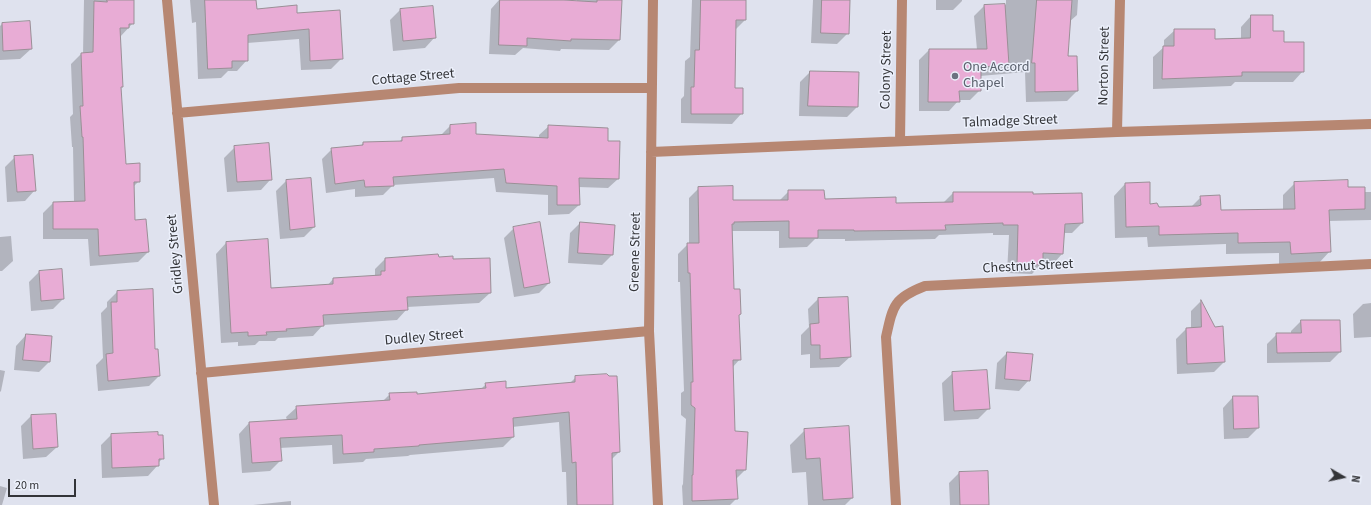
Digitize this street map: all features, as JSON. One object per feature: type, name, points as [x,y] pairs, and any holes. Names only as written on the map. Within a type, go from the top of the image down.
[{"type":"street","name":"Gridley Street","points":[[167,0],[214,505]]},
{"type":"street","name":"Greene Street","points":[[653,0],[649,331],[658,505]]},
{"type":"street","name":"Colony Street","points":[[900,141],[902,0]]},
{"type":"street","name":"Norton Street","points":[[1117,132],[1120,0]]},
{"type":"street","name":"Cottage Street","points":[[177,113],[459,88],[652,88]]},
{"type":"street","name":"Talmadge Street","points":[[651,152],[1117,132],[1371,124]]},
{"type":"street","name":"Chestnut Street","points":[[896,505],[886,337],[891,315],[899,299],[912,291],[925,286],[1371,264]]},
{"type":"street","name":"Dudley Street","points":[[201,373],[649,331]]},
{"type":"building","points":[[107,0],[134,0],[134,24],[129,24],[129,28],[120,28],[123,87],[121,87],[126,164],[140,163],[140,182],[134,182],[135,220],[146,219],[149,252],[99,256],[98,229],[53,229],[53,202],[85,201],[83,137],[80,106],[83,106],[81,53],[93,52],[94,1],[107,2]]},
{"type":"building","points":[[205,0],[256,0],[257,9],[297,5],[297,13],[340,10],[343,59],[310,61],[309,29],[248,35],[248,61],[232,61],[232,68],[208,69]]},
{"type":"building","points":[[500,0],[564,0],[597,2],[597,0],[622,0],[620,40],[571,39],[571,41],[527,38],[527,46],[499,45]]},
{"type":"building","points":[[701,0],[746,0],[746,20],[736,20],[735,88],[743,88],[743,114],[691,114],[691,87],[694,87],[695,50],[699,50]]},
{"type":"building","points":[[822,0],[850,0],[849,34],[821,33]]},
{"type":"building","points":[[1037,0],[1072,0],[1068,56],[1077,56],[1078,91],[1035,92],[1035,63],[1032,63]]},
{"type":"building","points":[[1005,4],[1009,65],[981,67],[981,91],[959,91],[960,102],[928,102],[929,49],[987,49],[984,5]]},
{"type":"building","points":[[433,6],[436,38],[403,41],[400,9]]},
{"type":"building","points":[[1251,15],[1273,15],[1273,31],[1284,31],[1284,42],[1304,42],[1304,72],[1242,72],[1242,76],[1162,79],[1163,46],[1174,46],[1174,29],[1215,29],[1215,39],[1250,38]]},
{"type":"building","points":[[30,21],[32,49],[3,51],[2,23]]},
{"type":"building","points":[[810,71],[859,72],[858,107],[808,106]]},
{"type":"building","points":[[476,123],[476,134],[548,138],[548,125],[608,128],[608,141],[620,141],[619,179],[579,178],[580,205],[557,205],[557,186],[506,183],[504,169],[393,177],[394,186],[365,187],[364,180],[335,184],[331,148],[363,145],[363,142],[402,141],[402,137],[450,134],[450,125]]},
{"type":"building","points":[[269,143],[272,180],[237,182],[234,146]]},
{"type":"building","points":[[33,155],[36,191],[17,192],[14,156]]},
{"type":"building","points":[[311,178],[315,227],[290,230],[286,180]]},
{"type":"building","points":[[1348,180],[1348,187],[1365,187],[1365,209],[1329,210],[1331,252],[1291,254],[1290,242],[1238,243],[1238,233],[1159,235],[1159,226],[1126,227],[1125,183],[1150,182],[1150,204],[1157,203],[1159,207],[1198,206],[1201,205],[1200,196],[1220,195],[1221,210],[1295,209],[1294,182]]},
{"type":"building","points":[[733,186],[733,200],[788,200],[788,190],[824,190],[825,199],[896,197],[896,203],[953,202],[953,192],[1033,192],[1033,194],[1082,193],[1083,223],[1065,224],[1063,254],[1043,253],[1043,265],[1017,264],[1018,225],[1003,225],[1003,223],[945,225],[946,230],[818,230],[818,238],[789,238],[789,221],[734,222],[734,224],[732,224],[734,289],[740,289],[741,314],[739,315],[741,360],[733,360],[735,431],[748,432],[746,470],[736,470],[738,499],[692,501],[695,408],[691,405],[691,382],[693,382],[690,273],[688,273],[687,243],[699,243],[698,187]]},
{"type":"building","points":[[540,222],[550,283],[524,288],[513,227]]},
{"type":"building","points":[[580,222],[615,225],[613,255],[578,253]]},
{"type":"building","points":[[268,239],[271,288],[333,284],[333,278],[381,275],[381,271],[385,271],[385,258],[438,254],[439,257],[453,256],[453,259],[490,258],[491,293],[407,297],[408,310],[323,315],[324,326],[266,332],[267,335],[248,336],[248,332],[231,333],[226,242]]},
{"type":"building","points":[[62,269],[64,299],[41,301],[39,271]]},
{"type":"building","points":[[153,289],[155,349],[158,349],[160,376],[108,381],[106,354],[113,353],[111,302],[117,302],[117,291]]},
{"type":"building","points":[[848,297],[851,357],[820,359],[820,345],[811,345],[810,324],[819,323],[818,298]]},
{"type":"building","points":[[1201,300],[1215,327],[1223,326],[1225,362],[1187,364],[1186,328],[1201,327]]},
{"type":"building","points":[[1301,320],[1340,320],[1341,352],[1277,353],[1276,333],[1301,333]]},
{"type":"building","points":[[26,334],[52,336],[50,362],[23,360]]},
{"type":"building","points":[[1007,352],[1033,354],[1030,381],[1005,379]]},
{"type":"building","points":[[987,370],[990,409],[954,411],[952,372]]},
{"type":"building","points":[[607,374],[609,376],[617,376],[618,395],[620,452],[612,453],[613,505],[577,505],[576,462],[572,463],[569,412],[513,418],[514,437],[374,449],[374,452],[343,454],[342,435],[280,438],[282,461],[252,463],[249,422],[297,419],[296,406],[390,400],[389,393],[417,392],[417,394],[486,388],[485,383],[506,381],[506,388],[575,382],[575,376]]},
{"type":"building","points":[[1233,396],[1258,396],[1259,428],[1234,429]]},
{"type":"building","points":[[56,414],[58,447],[33,449],[31,415]]},
{"type":"building","points":[[849,426],[853,498],[823,500],[820,458],[806,459],[804,429]]},
{"type":"building","points":[[158,432],[158,435],[163,435],[164,459],[159,459],[159,466],[112,468],[111,434]]},
{"type":"building","points":[[988,471],[989,505],[960,505],[959,472]]},
{"type":"place","name":"One Accord Chapel","points":[[955,76]]}]
